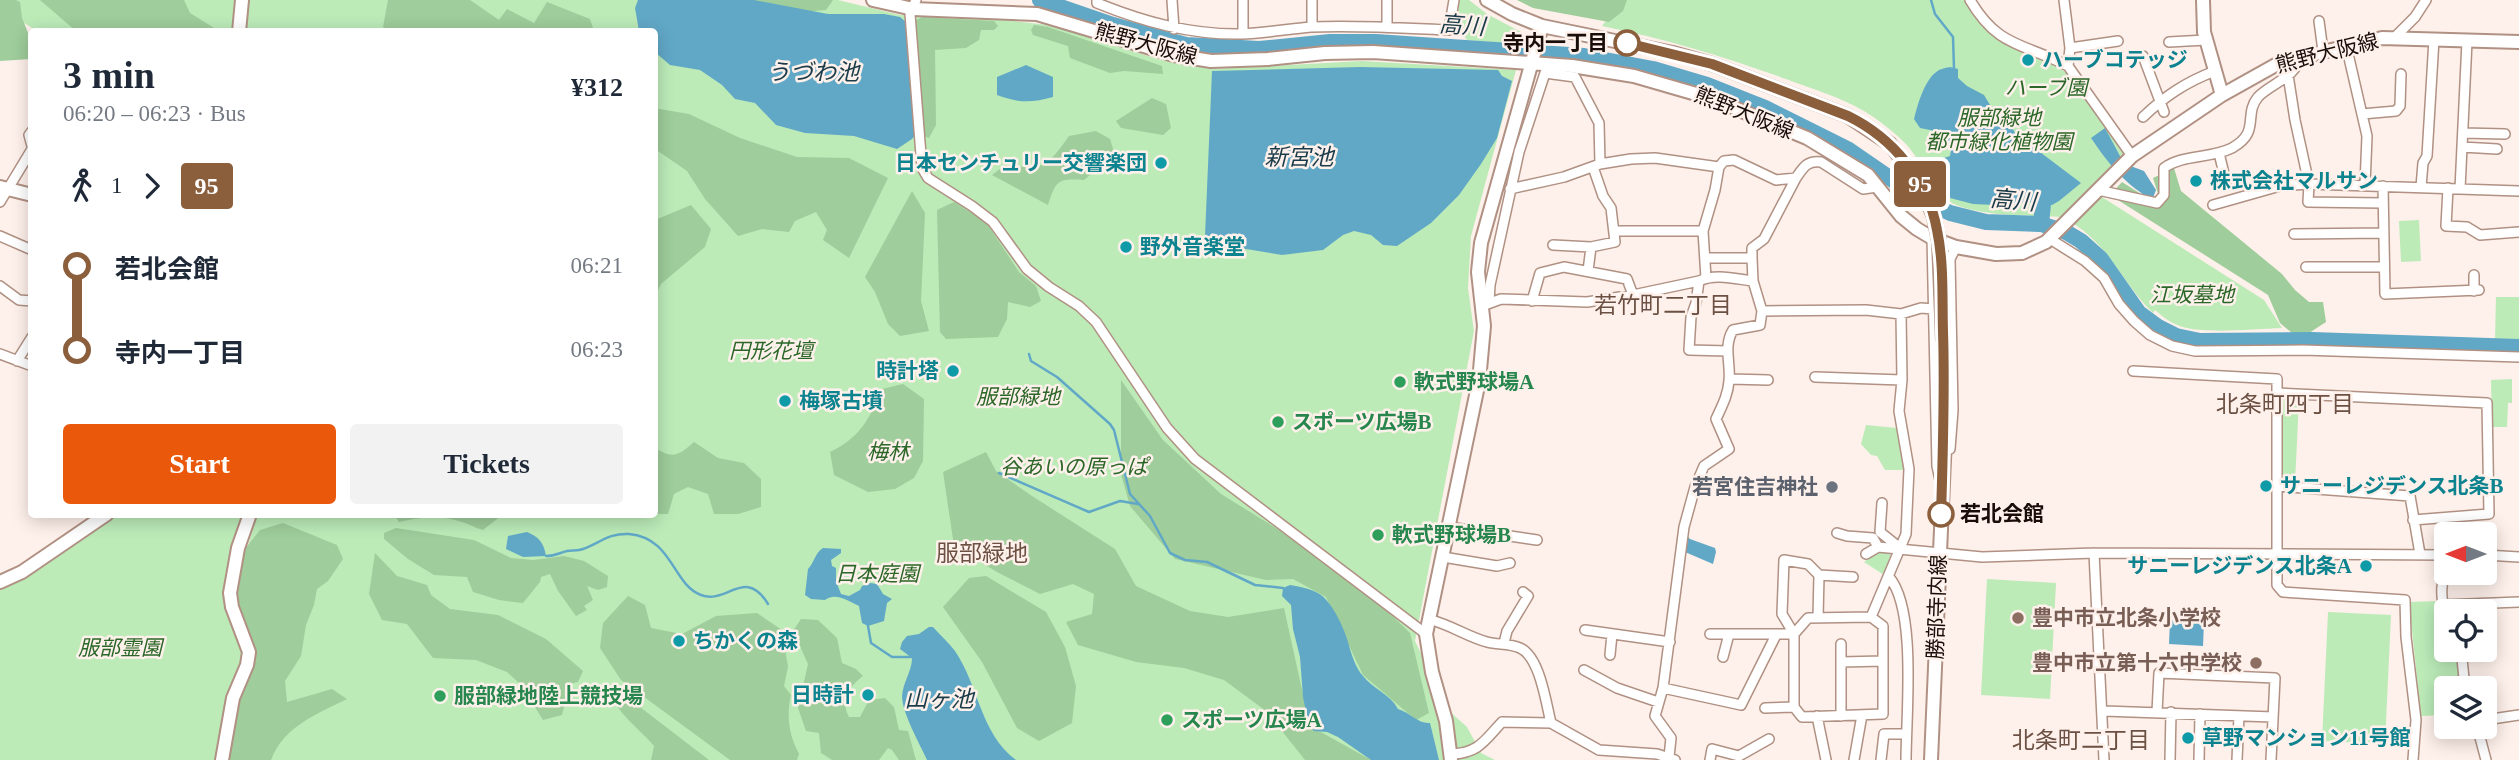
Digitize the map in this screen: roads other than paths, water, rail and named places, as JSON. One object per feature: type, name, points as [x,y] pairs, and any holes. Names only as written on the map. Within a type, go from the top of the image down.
[{"type":"street","points":[[239,28],[242,0]]},
{"type":"street","name":"熊野大阪線","points":[[873,0],[1037,13],[1174,55],[1211,61],[1268,60],[1325,53],[1373,52],[1572,66],[1634,76],[1710,98],[1807,138],[1868,175],[1901,216],[1932,238],[1956,247],[2012,254],[2032,249],[2052,237],[2131,158],[2259,72],[2299,56],[2395,37],[2519,42]]},
{"type":"street","points":[[1097,0],[1097,3],[1125,14],[1174,29],[1243,34],[1312,27],[1449,30],[1454,0]]},
{"type":"street","points":[[1172,0],[1174,29]]},
{"type":"street","points":[[1243,0],[1243,34]]},
{"type":"street","points":[[1312,0],[1312,27]]},
{"type":"street","points":[[1387,0],[1387,27]]},
{"type":"street","name":"勝部寺内線","points":[[1487,0],[1540,32],[1686,57],[1848,116],[1861,122],[1890,144],[1921,185],[1934,217],[1939,242],[1945,409],[1931,760]]},
{"type":"street","points":[[1970,0],[1981,19],[2007,41],[2068,66],[2131,158]]},
{"type":"street","points":[[2064,0],[2070,48],[2068,66]]},
{"type":"street","points":[[2203,0],[2206,40],[2222,95]]},
{"type":"street","points":[[2395,37],[2415,17],[2426,0]]},
{"type":"street","points":[[915,4],[925,167],[931,176],[974,203],[994,220],[1029,266],[1099,320],[1170,427],[1199,457],[1382,595],[1426,635]]},
{"type":"street","points":[[2319,21],[2323,51]]},
{"type":"street","points":[[1486,304],[1478,272],[1481,243],[1540,32]]},
{"type":"street","points":[[2421,187],[2423,163],[2427,156],[2434,39]]},
{"type":"street","points":[[2169,42],[2206,40]]},
{"type":"street","points":[[2070,48],[2118,41]]},
{"type":"street","points":[[2460,189],[2467,41]]},
{"type":"street","points":[[2346,45],[2367,136],[2365,185]]},
{"type":"street","points":[[2144,56],[2153,74],[2164,111]]},
{"type":"street","points":[[2098,190],[2157,203],[2164,195],[2164,168],[2181,160],[2219,153],[2246,138],[2258,97],[2288,75],[2299,62],[2299,56]]},
{"type":"street","points":[[2143,117],[2194,79],[2215,71]]},
{"type":"street","points":[[1553,245],[1591,247],[1614,244],[1615,231],[1611,208],[1603,196],[1597,165],[1599,123],[1575,77],[1545,73],[1510,189],[1486,304],[1479,381],[1426,635],[1432,672],[1446,721],[1451,757],[1477,749],[1502,722],[1551,723],[1599,750],[1657,754],[1672,758],[1671,738],[1654,716],[1663,688],[1685,527],[1695,487],[1704,466],[1729,449],[1716,419],[1730,379],[1729,337],[1733,330],[1760,325],[1762,311],[1753,281],[1752,248],[1764,239],[1796,178],[1806,164],[1813,160],[1821,162],[1863,189],[1877,187]]},
{"type":"street","points":[[2362,114],[2396,111],[2400,106],[2401,74]]},
{"type":"street","points":[[2288,75],[2309,184],[2308,202],[2382,203]]},
{"type":"street","points":[[1512,128],[1525,133]]},
{"type":"street","points":[[2463,133],[2505,134]]},
{"type":"street","points":[[2462,147],[2497,149]]},
{"type":"street","points":[[2219,153],[2225,182]]},
{"type":"street","points":[[0,202],[4,188],[28,154]]},
{"type":"street","points":[[1510,189],[1553,180],[1597,165],[1655,158],[1719,167]]},
{"type":"street","points":[[1728,351],[1689,350],[1691,317],[1703,280],[1706,258],[1703,231],[1716,190],[1719,167],[1724,161],[1734,160],[1776,180],[1796,178]]},
{"type":"street","points":[[2219,206],[2264,194],[2280,186],[2309,184],[2519,191]]},
{"type":"street","points":[[2383,186],[2385,294],[2476,291],[2473,275]]},
{"type":"street","points":[[4,188],[28,194]]},
{"type":"street","points":[[2448,188],[2446,226],[2467,227],[2480,235],[2519,232]]},
{"type":"street","points":[[2294,234],[2308,229],[2383,233]]},
{"type":"street","points":[[1615,231],[1703,231]]},
{"type":"street","points":[[0,236],[28,248]]},
{"type":"street","points":[[2052,237],[2104,278],[2134,321],[2150,335],[2172,346],[2195,351],[2303,350],[2519,357]]},
{"type":"street","points":[[1932,238],[1937,466],[1942,489]]},
{"type":"street","points":[[1588,271],[1591,247]]},
{"type":"street","points":[[1942,489],[1949,466],[1953,410],[1950,259],[1956,247]]},
{"type":"street","points":[[1706,258],[1752,258]]},
{"type":"street","points":[[2311,264],[2343,263],[2384,267]]},
{"type":"street","points":[[1532,301],[1540,274],[1551,268],[1564,267],[1627,279],[1633,295]]},
{"type":"street","points":[[1486,304],[1501,299],[1587,302],[1703,280],[1729,278],[1753,281]]},
{"type":"street","points":[[0,286],[19,300],[28,301]]},
{"type":"street","points":[[1762,311],[1866,310],[1901,314],[1921,308],[1933,309]]},
{"type":"street","points":[[1871,617],[1906,534],[1909,469],[1899,411],[1902,380],[1901,314]]},
{"type":"street","points":[[17,361],[28,343]]},
{"type":"street","points":[[0,354],[28,365]]},
{"type":"street","points":[[2133,371],[2277,379],[2277,584],[2283,592],[2405,600],[2406,637],[2416,720],[2413,760]]},
{"type":"street","points":[[1815,377],[1902,380]]},
{"type":"street","points":[[1730,379],[1768,380]]},
{"type":"street","points":[[2278,393],[2487,403],[2489,514],[2413,520]]},
{"type":"street","points":[[2277,486],[2410,496],[2420,554]]},
{"type":"street","points":[[1882,503],[1880,532],[1900,548]]},
{"type":"street","points":[[0,582],[22,572],[101,518]]},
{"type":"street","points":[[222,760],[233,698],[247,665],[249,652],[232,607],[230,593],[238,548],[249,518]]},
{"type":"street","points":[[1449,527],[1537,540]]},
{"type":"street","points":[[1837,533],[1873,538],[1878,547]]},
{"type":"street","points":[[1866,554],[1878,547],[1982,557],[2094,552],[2434,555]]},
{"type":"street","points":[[2094,552],[2104,711],[2104,760]]},
{"type":"street","points":[[2497,556],[2519,557]]},
{"type":"street","points":[[1443,557],[1497,566],[1510,563]]},
{"type":"street","points":[[1794,635],[1808,618],[1871,617],[1883,626],[1883,714],[1802,717],[1794,707],[1794,635],[1782,614],[1784,560],[1808,564],[1819,575],[1853,577]]},
{"type":"street","points":[[1818,618],[1819,575]]},
{"type":"street","points":[[1889,577],[1897,586],[1909,645],[1906,760]]},
{"type":"street","points":[[1504,643],[1507,631],[1528,596],[1523,593]]},
{"type":"street","points":[[2497,604],[2519,602]]},
{"type":"street","points":[[1431,620],[1450,624],[1488,642],[1522,648],[1531,658],[1551,723]]},
{"type":"street","points":[[1585,630],[1670,642]]},
{"type":"street","points":[[1610,655],[1612,634]]},
{"type":"street","points":[[1710,634],[1794,635]]},
{"type":"street","points":[[1723,657],[1728,634]]},
{"type":"street","points":[[1663,688],[1741,705],[1776,635]]},
{"type":"street","points":[[1841,644],[1841,716]]},
{"type":"street","points":[[1841,662],[1883,661]]},
{"type":"street","points":[[1584,670],[1618,688],[1658,702]]},
{"type":"street","points":[[2157,712],[2159,673],[2275,678],[2271,760]]},
{"type":"street","points":[[1765,708],[1794,707]]},
{"type":"street","points":[[2104,711],[2273,717]]},
{"type":"street","points":[[2170,760],[2171,712]]},
{"type":"street","points":[[2199,760],[2200,714]]},
{"type":"street","points":[[1854,760],[1862,715]]},
{"type":"street","points":[[2497,718],[2519,715]]},
{"type":"street","points":[[1817,716],[1826,760]]},
{"type":"street","points":[[2237,760],[2239,716]]},
{"type":"street","points":[[1881,760],[1884,734],[1906,734]]},
{"type":"street","points":[[1710,760],[1712,749],[1739,755],[1769,739]]},
{"type":"street","points":[[2480,739],[2486,760]]},
{"type":"water","name":"うづわ池","points":[[638,0],[754,0],[828,14],[884,14],[900,17],[906,22],[916,134],[897,149],[854,136],[805,133],[776,125],[755,103],[735,99],[722,85],[700,70],[670,65],[658,55],[658,28],[638,28],[635,8]]},
{"type":"water","points":[[1026,65],[1053,77],[1053,97],[1025,101],[997,95],[997,77]]},
{"type":"water","name":"新宮池","points":[[1360,67],[1498,70],[1502,76],[1512,81],[1497,138],[1459,195],[1431,223],[1397,246],[1383,245],[1371,235],[1354,231],[1343,235],[1323,250],[1282,255],[1216,247],[1199,250],[1197,242],[1205,236],[1212,71]]},
{"type":"water","points":[[1950,67],[1958,69],[1958,78],[1967,86],[1984,95],[1998,118],[2010,125],[2016,134],[2081,183],[2052,205],[2025,202],[2016,206],[1973,204],[1950,198],[1930,158],[1950,156],[1951,150],[1940,132],[1920,128],[1914,119],[1919,101],[1931,77]]},
{"type":"water","points":[[2105,128],[2128,165],[2144,171],[2156,190],[2153,198],[2149,198],[2124,179],[2091,138]]},
{"type":"water","points":[[527,532],[540,541],[546,556],[523,557],[506,549],[508,536]]},
{"type":"water","points":[[1686,535],[1715,548],[1713,564],[1685,552]]},
{"type":"water","points":[[823,548],[841,549],[841,553],[831,560],[832,566],[836,568],[836,581],[841,594],[849,596],[870,583],[877,584],[883,594],[892,599],[887,603],[884,621],[868,626],[862,623],[859,606],[851,602],[838,597],[811,599],[805,595],[808,569]]},
{"type":"water","points":[[1290,585],[1307,588],[1325,599],[1341,623],[1354,660],[1363,676],[1391,699],[1398,709],[1422,722],[1430,723],[1439,760],[1371,760],[1338,737],[1327,732],[1314,731],[1308,722],[1303,697],[1300,657],[1293,629],[1291,605],[1282,596],[1283,588]]},
{"type":"water","points":[[2170,620],[2204,622],[2203,646],[2169,644]]},
{"type":"water","name":"山ヶ池","points":[[933,627],[955,651],[970,679],[987,723],[1004,749],[1016,760],[927,760],[903,703],[903,691],[912,658],[900,649],[907,636],[919,634]]},
{"type":"waterway","name":"高川","points":[[1040,0],[1113,25],[1186,45],[1259,49],[1330,42],[1376,42],[1584,56],[1653,69],[1707,85],[1765,108],[1849,150],[1913,194],[1950,213],[1986,222],[2041,224],[2066,232],[2101,259],[2139,313],[2176,336],[2200,341],[2312,340],[2519,347]]},
{"type":"waterway","points":[[1931,0],[1935,14],[1953,37],[1954,68]]},
{"type":"waterway","points":[[2041,224],[2043,204]]},
{"type":"waterway","points":[[1029,354],[1031,361],[1057,377],[1110,424],[1114,430],[1130,494],[1150,516],[1170,553],[1185,560],[1207,562],[1255,585],[1283,588]]},
{"type":"waterway","points":[[999,473],[1089,512],[1120,501],[1138,504]]},
{"type":"waterway","points":[[546,556],[581,550],[622,534],[644,537],[663,552],[691,589],[701,595],[710,597],[744,587],[760,593],[768,604]]},
{"type":"waterway","points":[[868,626],[871,643],[892,657],[912,657]]},
{"type":"place","name":"寺内一丁目","points":[[1627,43]]},
{"type":"place","name":"ハーブコテッジ","points":[[2028,60]]},
{"type":"place","name":"日本センチュリー交響楽団","points":[[1161,163]]},
{"type":"place","name":"株式会社マルサン","points":[[2196,181]]},
{"type":"place","name":"野外音楽堂","points":[[1126,247]]},
{"type":"place","name":"時計塔","points":[[953,371]]},
{"type":"place","name":"軟式野球場A","points":[[1400,382]]},
{"type":"place","name":"梅塚古墳","points":[[785,401]]},
{"type":"place","name":"スポーツ広場B","points":[[1278,422]]},
{"type":"place","name":"サニーレジデンス北条B","points":[[2266,486]]},
{"type":"place","name":"若宮住吉神社","points":[[1832,487]]},
{"type":"place","name":"若北会館","points":[[1941,514]]},
{"type":"place","name":"軟式野球場B","points":[[1378,535]]},
{"type":"place","name":"サニーレジデンス北条A","points":[[2366,566]]},
{"type":"place","name":"豊中市立北条小学校","points":[[2018,618]]},
{"type":"place","name":"ちかくの森","points":[[679,641]]},
{"type":"place","name":"豊中市立第十六中学校","points":[[2256,663]]},
{"type":"place","name":"日時計","points":[[868,695]]},
{"type":"place","name":"服部緑地陸上競技場","points":[[440,696]]},
{"type":"place","name":"スポーツ広場A","points":[[1167,720]]},
{"type":"place","name":"草野マンション11号館","points":[[2188,738]]},
{"type":"district","name":"若竹町二丁目","points":[[1663,305]]},
{"type":"district","name":"北条町四丁目","points":[[2285,404]]},
{"type":"district","name":"服部緑地","points":[[982,553]]},
{"type":"district","name":"北条町二丁目","points":[[2081,740]]},
{"type":"park label","name":"ハーブ園","points":[[2046,88]]},
{"type":"park label","name":"服部緑地 都市緑化植物園","points":[[1999,130]]},
{"type":"park label","name":"江坂墓地","points":[[2192,295]]},
{"type":"park label","name":"円形花壇","points":[[771,351]]},
{"type":"park label","name":"梅林","points":[[888,452]]},
{"type":"park label","name":"谷あいの原っぱ","points":[[1074,467]]},
{"type":"park label","name":"日本庭園","points":[[877,574]]},
{"type":"park label","name":"服部霊園","points":[[120,648]]}]
